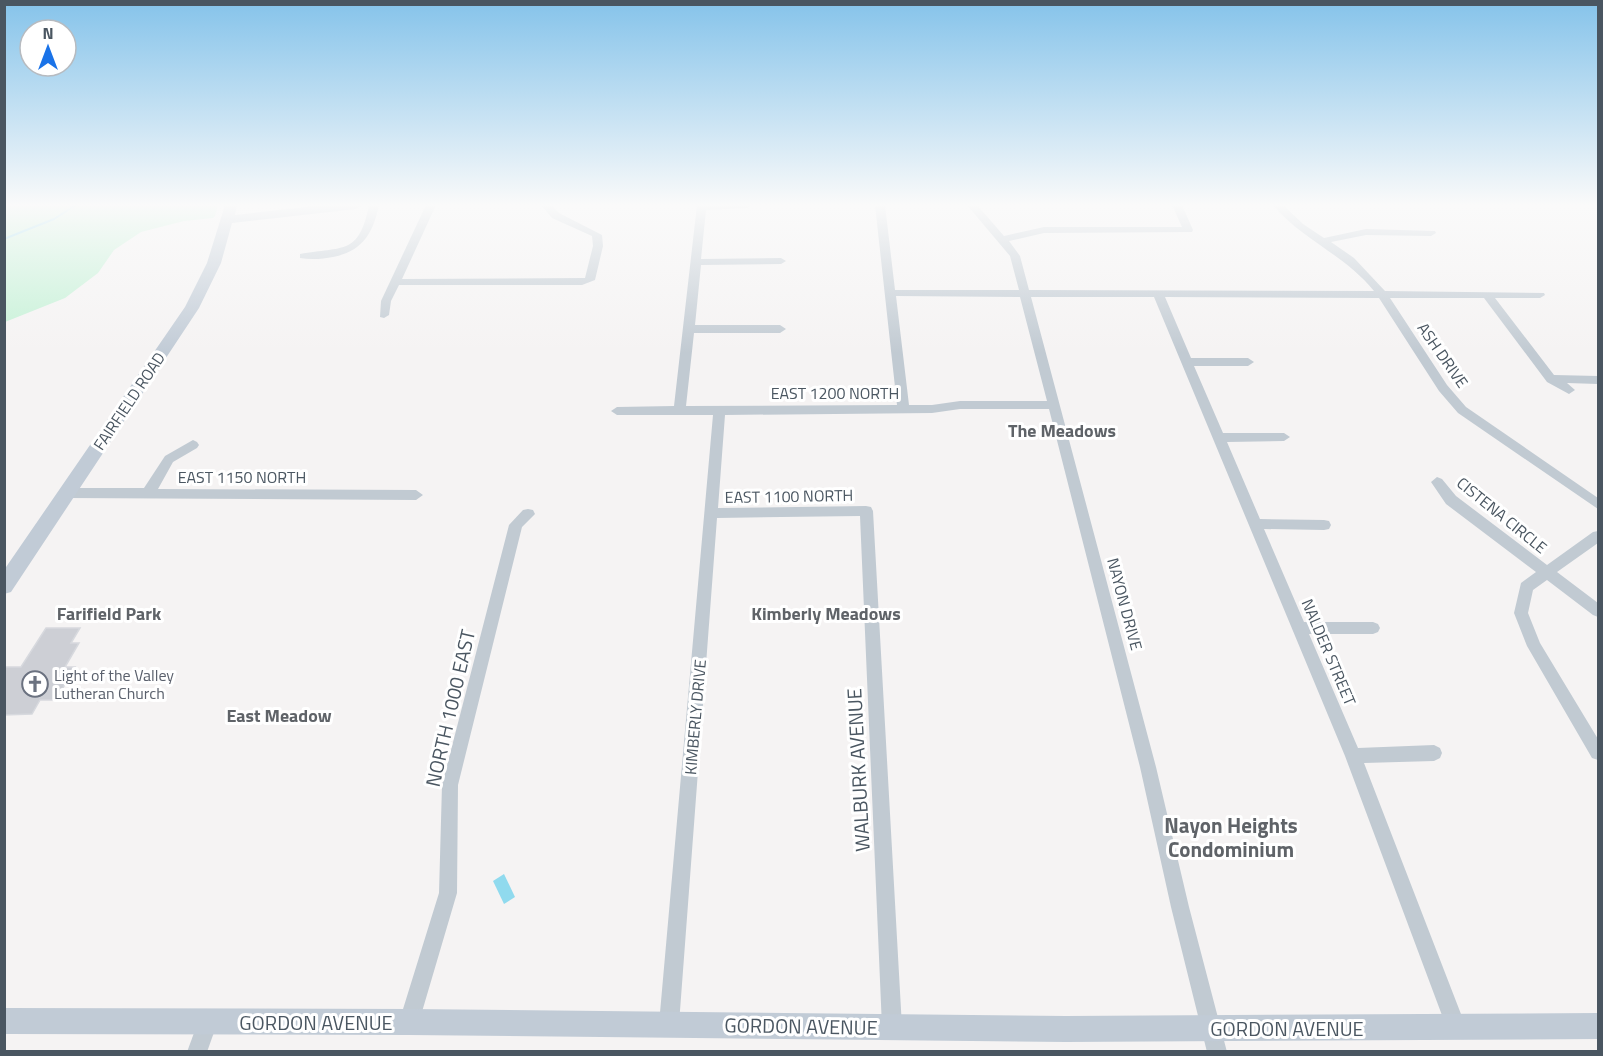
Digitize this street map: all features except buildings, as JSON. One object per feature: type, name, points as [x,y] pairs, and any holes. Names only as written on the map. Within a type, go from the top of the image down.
[{"type":"main road","name":"FAIRFIELD ROAD","points":[[4,586],[195,303],[217,254]]},
{"type":"main road","name":"GORDON AVENUE","points":[[4,1021],[892,1027],[1213,1040],[1456,1027],[1599,1026]]},
{"type":"street","points":[[304,256],[321,254]]},
{"type":"street","points":[[384,315],[386,301],[408,254]]},
{"type":"street","points":[[395,282],[582,282],[590,280],[596,254]]},
{"type":"street","points":[[680,410],[696,254]]},
{"type":"street","points":[[886,254],[903,409]]},
{"type":"street","name":"NAYON DRIVE","points":[[1014,254],[1148,766],[1213,1040]]},
{"type":"street","name":"ASH DRIVE","points":[[1342,254],[1382,294],[1443,388],[1462,410],[1599,504]]},
{"type":"street","points":[[695,262],[782,261]]},
{"type":"street","points":[[890,293],[1540,296]]},
{"type":"street","name":"NALDER STREET","points":[[1158,294],[1353,756],[1456,1027]]},
{"type":"street","points":[[1487,295],[1551,379],[1569,390]]},
{"type":"street","points":[[689,329],[780,329]]},
{"type":"street","points":[[1187,362],[1248,362]]},
{"type":"street","points":[[1551,379],[1599,380]]},
{"type":"street","name":"EAST 1200 NORTH","points":[[617,411],[932,409],[960,405],[1054,405]]},
{"type":"street","name":"KIMBERLY DRIVE","points":[[669,1024],[719,410]]},
{"type":"street","points":[[1219,438],[1284,437]]},
{"type":"street","points":[[148,493],[169,459],[193,445]]},
{"type":"street","name":"CISTENA CIRCLE","points":[[1437,482],[1451,500],[1599,611]]},
{"type":"street","name":"EAST 1150 NORTH","points":[[67,493],[416,495]]},
{"type":"street","name":"EAST 1100 NORTH","points":[[712,513],[866,511]]},
{"type":"street","name":"WALBURK AVENUE","points":[[866,511],[892,1027]]},
{"type":"street","name":"NORTH 1000 EAST","points":[[409,1022],[448,893],[450,785],[516,525],[528,514]]},
{"type":"street","points":[[1256,524],[1324,525]]},
{"type":"street","points":[[1599,536],[1526,587],[1521,613],[1534,646],[1599,753]]},
{"type":"street","points":[[1299,628],[1373,628]]},
{"type":"street","points":[[1353,756],[1434,753]]},
{"type":"street","points":[[197,1052],[208,1022]]},
{"type":"green space","points":[[5,254],[111,254],[98,273],[65,298],[5,322]]},
{"type":"water","points":[[504,874],[515,897],[504,904],[493,881]]},
{"type":"place","name":"Light of the Valley Lutheran Church","points":[[35,684]]},
{"type":"district","name":"The Meadows","points":[[1062,430]]},
{"type":"district","name":"Farifield Park","points":[[109,613]]},
{"type":"district","name":"Kimberly Meadows","points":[[826,613]]},
{"type":"district","name":"East Meadow","points":[[279,715]]},
{"type":"district","name":"Nayon Heights Condominium","points":[[1231,837]]}]
